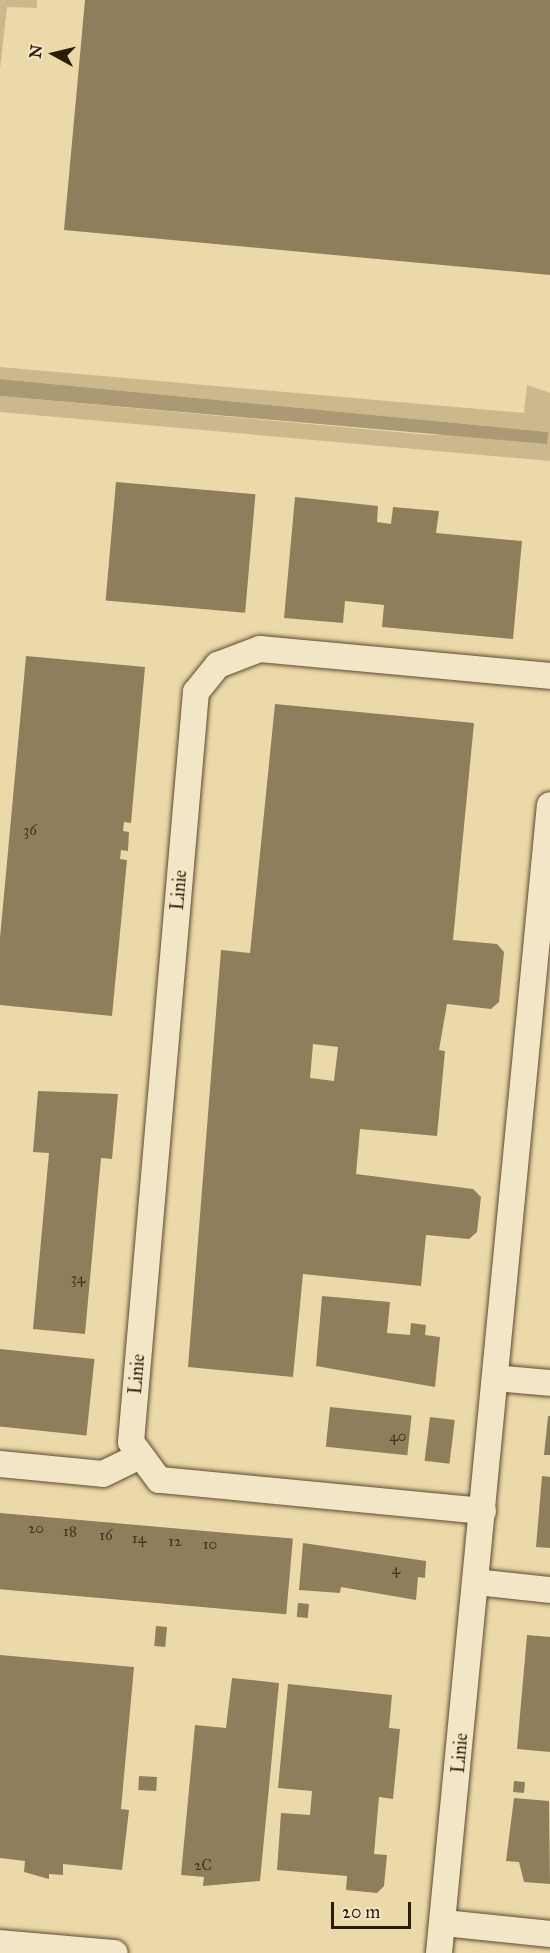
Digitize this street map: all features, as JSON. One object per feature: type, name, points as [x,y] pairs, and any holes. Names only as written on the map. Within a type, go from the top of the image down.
[{"type":"street","name":"Linie","points":[[138,1457],[131,1442],[196,692],[218,665],[260,649],[550,676]]},
{"type":"street","name":"Linie","points":[[439,1953],[444,1923],[550,805]]},
{"type":"street","points":[[495,1378],[550,1383]]},
{"type":"street","points":[[0,1464],[103,1473],[138,1457],[159,1480],[483,1511]]},
{"type":"street","points":[[476,1582],[550,1590]]},
{"type":"street","points":[[444,1923],[550,1934]]},
{"type":"street","points":[[0,1943],[115,1953]]},
{"type":"shaded area","points":[[0,0],[37,0],[37,8],[7,7],[0,69]]},
{"type":"shaded area","points":[[0,367],[524,413],[527,385],[550,393],[550,461],[0,412],[0,396],[430,435],[548,432],[0,379]]},
{"type":"shaded area","points":[[0,379],[548,432],[547,444],[0,396]]},
{"type":"building","points":[[85,0],[550,0],[550,275],[64,230]]},
{"type":"building","points":[[116,482],[255,494],[245,613],[106,601]]},
{"type":"building","points":[[295,497],[378,506],[377,522],[391,524],[393,507],[439,511],[436,533],[522,541],[513,639],[382,627],[384,605],[345,601],[343,623],[284,618]]},
{"type":"building","points":[[26,656],[145,667],[131,823],[124,822],[123,831],[129,832],[128,851],[121,850],[120,859],[127,860],[112,1016],[0,1005],[0,938]]},
{"type":"building","points":[[275,704],[474,723],[453,940],[497,944],[504,952],[499,1002],[491,1009],[447,1004],[439,1050],[445,1051],[437,1136],[360,1129],[356,1174],[473,1189],[481,1197],[477,1232],[469,1239],[426,1235],[421,1286],[303,1274],[293,1377],[188,1367],[221,950],[250,953]],"holes":[[[313,1044],[338,1047],[334,1081],[310,1078]]]},
{"type":"building","points":[[38,1091],[118,1094],[112,1159],[101,1158],[85,1334],[33,1329],[49,1153],[33,1152]]},
{"type":"building","points":[[322,1296],[390,1302],[387,1333],[410,1335],[411,1323],[426,1325],[425,1335],[440,1337],[435,1387],[316,1366]]},
{"type":"building","points":[[0,1349],[94,1359],[86,1436],[0,1426]]},
{"type":"building","points":[[330,1407],[412,1416],[407,1455],[326,1447]]},
{"type":"building","points":[[548,1416],[550,1416],[550,1455],[544,1455]]},
{"type":"building","points":[[430,1417],[455,1420],[449,1464],[425,1461]]},
{"type":"building","points":[[542,1476],[550,1477],[550,1548],[536,1547]]},
{"type":"building","points":[[0,1513],[293,1539],[286,1614],[0,1589]]},
{"type":"building","points":[[303,1543],[426,1561],[425,1578],[418,1577],[416,1600],[341,1587],[340,1593],[299,1590]]},
{"type":"building","points":[[298,1603],[309,1604],[308,1618],[297,1617]]},
{"type":"building","points":[[156,1626],[167,1627],[165,1647],[154,1646]]},
{"type":"building","points":[[527,1635],[550,1637],[550,1752],[517,1749]]},
{"type":"building","points":[[0,1655],[134,1667],[121,1809],[129,1810],[122,1870],[63,1864],[63,1875],[49,1874],[49,1879],[24,1872],[25,1861],[0,1858]]},
{"type":"building","points":[[232,1678],[279,1683],[260,1881],[203,1886],[204,1877],[181,1875],[195,1725],[226,1728]]},
{"type":"building","points":[[288,1684],[392,1695],[389,1728],[400,1729],[393,1799],[379,1797],[374,1854],[387,1855],[384,1886],[377,1893],[346,1890],[347,1876],[277,1870],[281,1813],[310,1815],[312,1791],[278,1788]]},
{"type":"building","points":[[139,1776],[157,1777],[156,1791],[138,1790]]},
{"type":"building","points":[[514,1781],[525,1782],[524,1793],[513,1792]]},
{"type":"building","points":[[514,1798],[549,1801],[550,1884],[524,1882],[519,1862],[506,1861]]}]
